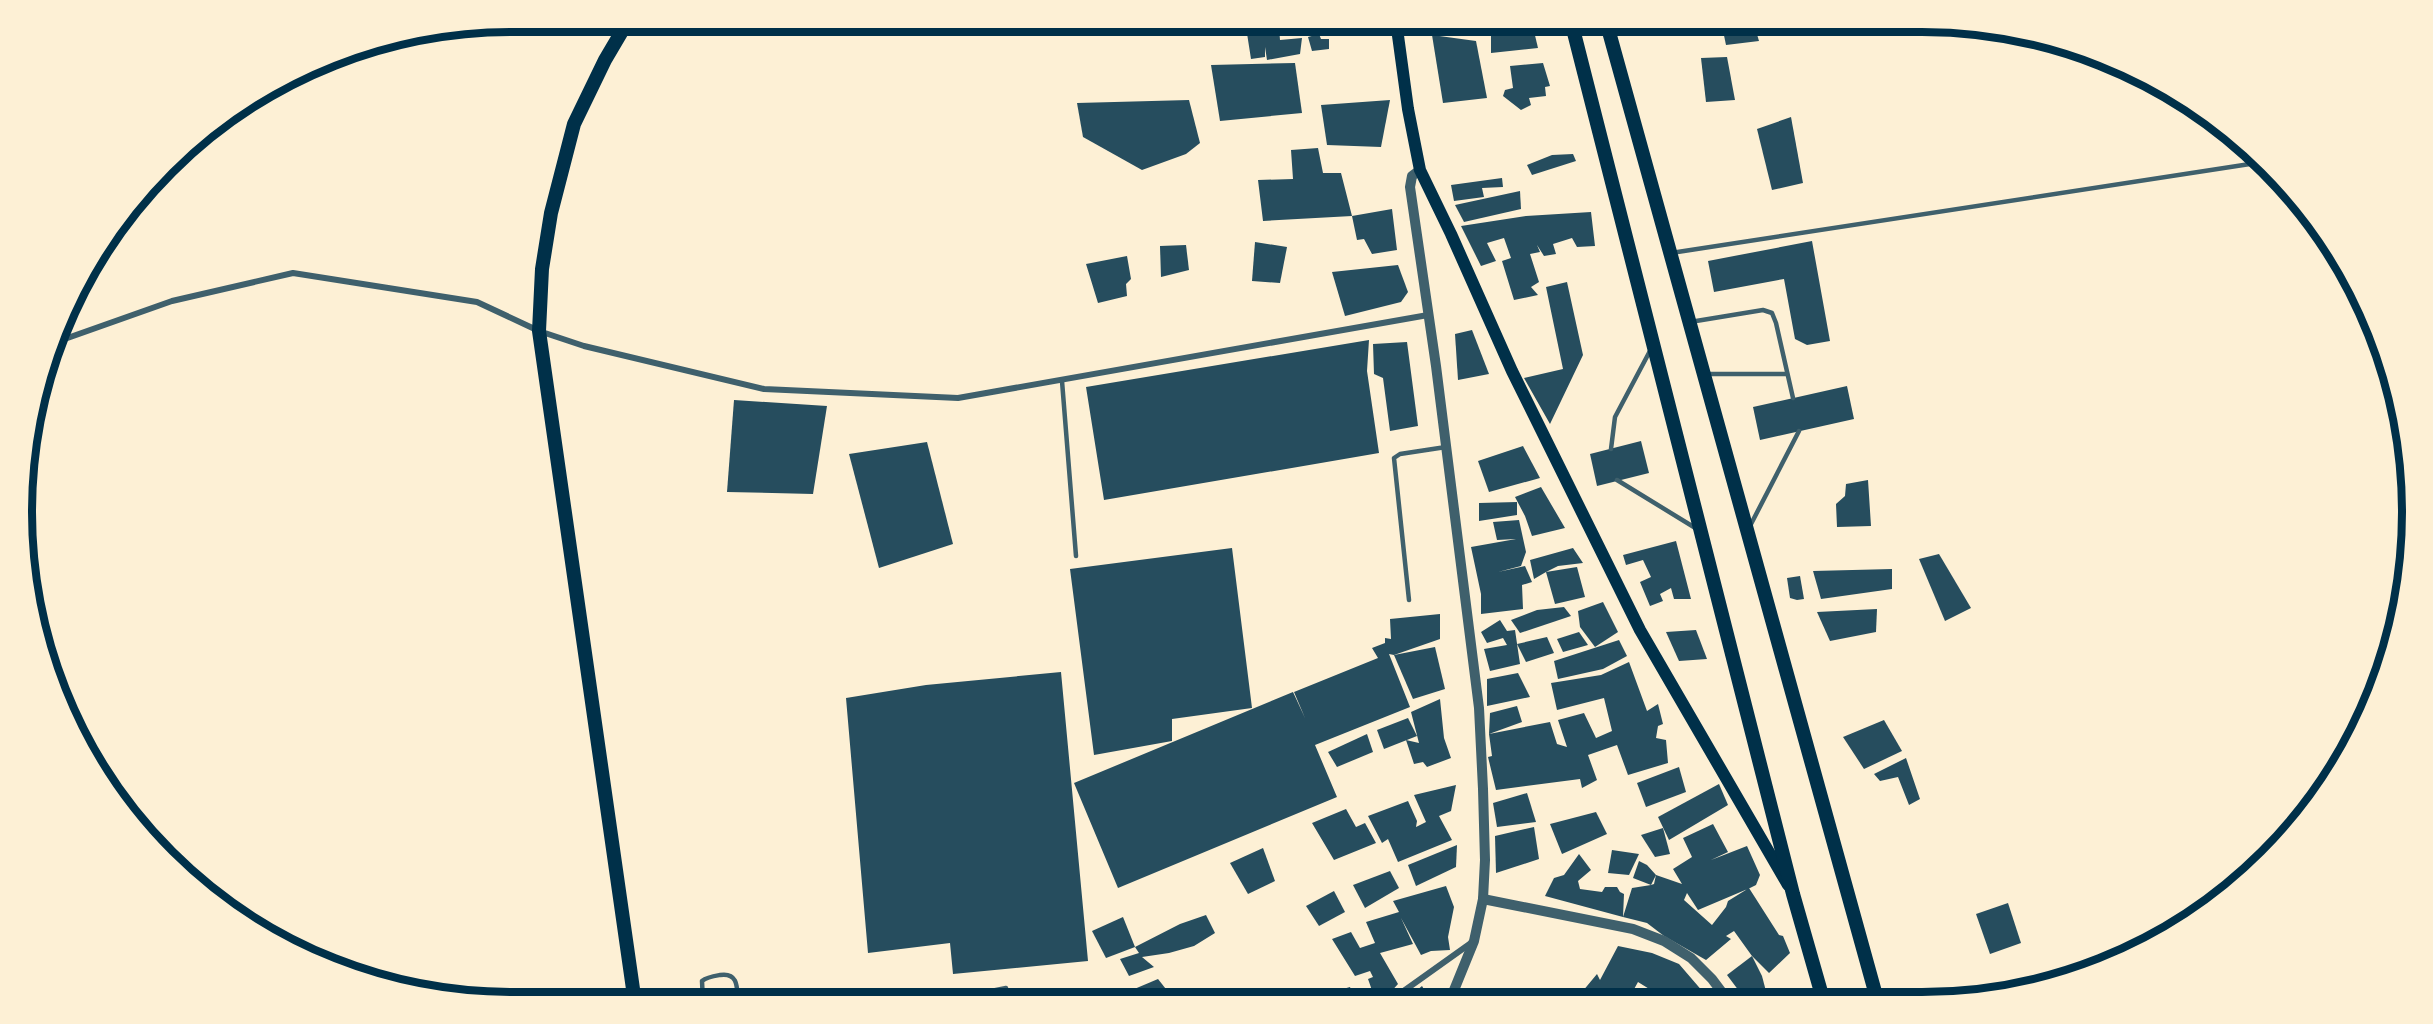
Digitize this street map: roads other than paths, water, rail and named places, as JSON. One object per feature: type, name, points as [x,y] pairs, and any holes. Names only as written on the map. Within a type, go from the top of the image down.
[{"type":"highway","points":[[622,32],[605,60],[574,124],[542,269],[539,331],[633,992]]},
{"type":"highway","points":[[1574,32],[1793,894],[1822,992]]},
{"type":"highway","points":[[1609,32],[1875,992]]},
{"type":"main road","points":[[1398,32],[1408,109],[1420,170],[1517,382],[1629,609],[1793,894]]},
{"type":"street","points":[[1420,170],[1412,176],[1410,188],[1479,708],[1485,860],[1483,899],[1474,941],[1453,992]]},
{"type":"street","points":[[64,339],[172,301],[293,273],[477,302],[539,331],[584,346],[764,389],[958,398],[1428,315]]},
{"type":"street","points":[[1483,899],[1633,929],[1664,941],[1691,958],[1721,992]]},
{"type":"street","points":[[1402,992],[1474,941]]},
{"type":"lane","points":[[1671,253],[2252,164]]},
{"type":"lane","points":[[1689,322],[1763,310],[1772,313],[1793,398]]},
{"type":"lane","points":[[1611,449],[1615,417],[1653,344]]},
{"type":"lane","points":[[1704,374],[1787,374]]},
{"type":"lane","points":[[1062,381],[1076,556]]},
{"type":"lane","points":[[1747,531],[1799,431]]},
{"type":"lane","points":[[1409,600],[1394,458],[1400,454],[1446,447]]},
{"type":"lane","points":[[1617,480],[1701,532]]},
{"type":"lane","points":[[701,992],[702,981],[724,974],[731,975],[736,980],[737,992]]},
{"type":"lane","points":[[986,992],[1006,988]]}]
